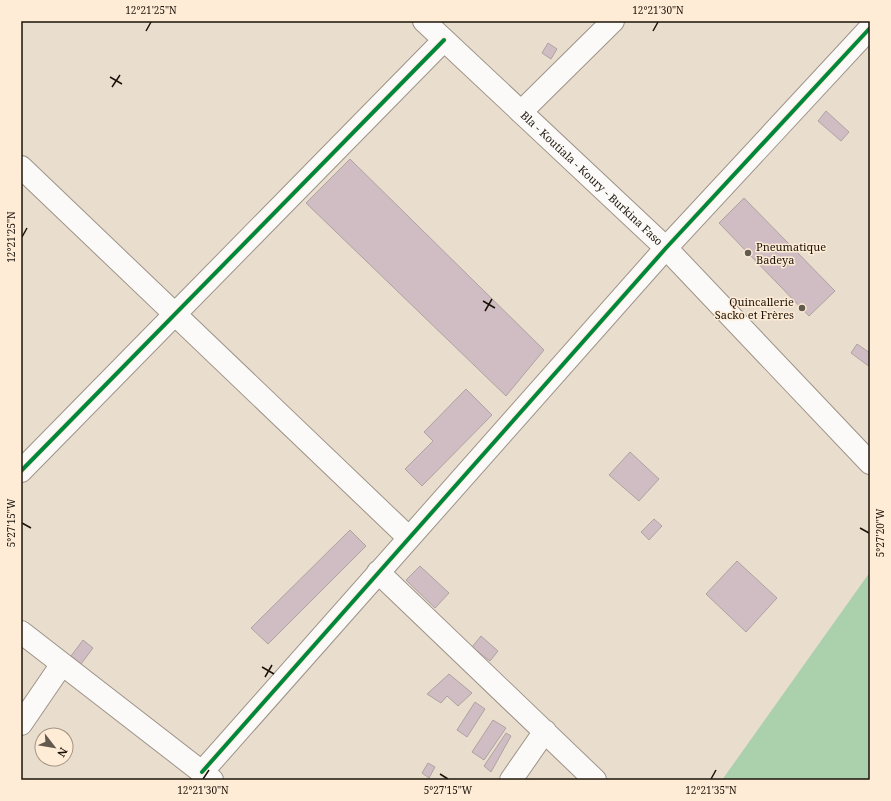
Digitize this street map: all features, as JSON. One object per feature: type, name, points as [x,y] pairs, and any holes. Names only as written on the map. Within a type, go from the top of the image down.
[{"type":"street","name":"Bla - Koutiala - Koury - Burkina Faso","points":[[424,21],[666,248],[870,463]]},
{"type":"street","points":[[521,112],[613,21]]},
{"type":"street","points":[[21,632],[207,776],[408,538],[666,248],[870,28]]},
{"type":"street","points":[[21,471],[444,40]]},
{"type":"street","points":[[21,167],[408,538]]},
{"type":"street","points":[[378,572],[595,780]]},
{"type":"street","points":[[21,724],[62,664]]},
{"type":"street","points":[[511,780],[544,731]]},
{"type":"green space","points":[[870,572],[870,780],[722,780]]},
{"type":"building","points":[[548,43],[557,49],[551,59],[542,53]]},
{"type":"building","points":[[826,111],[849,132],[841,141],[818,121]]},
{"type":"building","points":[[350,159],[544,350],[506,396],[306,203]]},
{"type":"building","points":[[744,198],[835,291],[809,316],[719,223]]},
{"type":"building","points":[[857,344],[870,353],[870,367],[851,353]]},
{"type":"building","points":[[466,389],[492,415],[422,486],[405,469],[433,441],[424,432]]},
{"type":"building","points":[[630,452],[659,479],[639,501],[609,475]]},
{"type":"building","points":[[654,519],[662,526],[649,540],[641,532]]},
{"type":"building","points":[[350,530],[366,546],[268,644],[251,628]]},
{"type":"building","points":[[737,561],[777,598],[746,632],[706,594]]},
{"type":"building","points":[[420,566],[449,593],[435,608],[406,580]]},
{"type":"building","points":[[481,636],[498,651],[490,661],[472,647]]},
{"type":"building","points":[[83,640],[93,648],[81,664],[71,656]]},
{"type":"building","points":[[449,674],[472,693],[458,706],[447,696],[441,703],[427,694]]},
{"type":"building","points":[[475,702],[485,709],[467,737],[457,730]]},
{"type":"building","points":[[493,720],[506,728],[484,760],[472,752]]},
{"type":"building","points":[[506,733],[511,736],[491,772],[484,766]]},
{"type":"building","points":[[428,763],[435,767],[429,778],[422,773]]},
{"type":"cycle path","points":[[202,772],[666,248],[870,28]]},
{"type":"cycle path","points":[[21,471],[444,40]]},
{"type":"place","name":"Pneumatique Badeya","points":[[748,253]]},
{"type":"place","name":"Quincallerie Sacko et Frères","points":[[802,308]]}]
